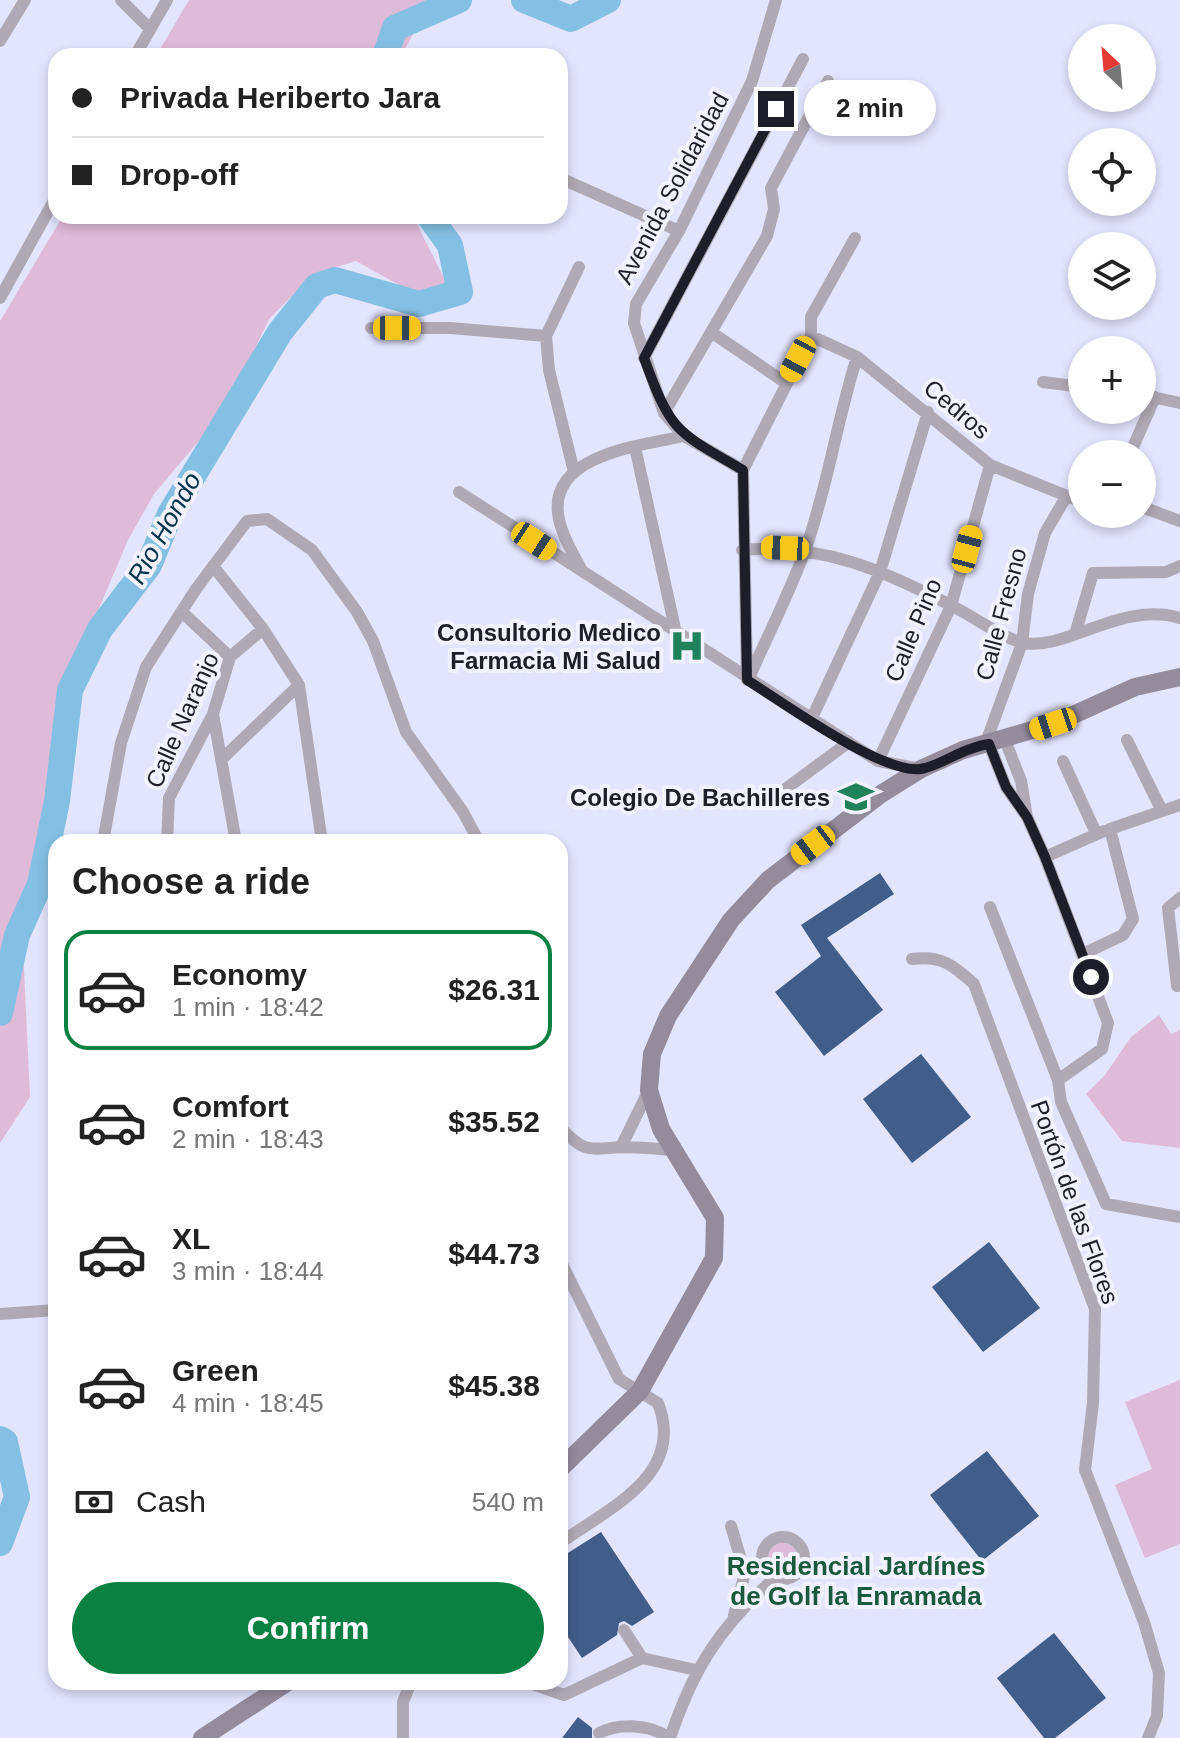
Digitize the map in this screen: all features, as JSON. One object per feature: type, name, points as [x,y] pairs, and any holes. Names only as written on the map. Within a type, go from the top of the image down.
[{"type":"main road","points":[[568,1461],[640,1391],[714,1258],[715,1218],[661,1129],[649,1090],[652,1054],[668,1016],[731,920],[768,880],[881,794],[921,769],[1053,724],[1135,687],[1180,677]]},
{"type":"main road","points":[[202,1738],[276,1690]]},
{"type":"street","points":[[0,41],[25,0]]},
{"type":"street","points":[[121,0],[150,29]]},
{"type":"street","points":[[139,48],[167,0]]},
{"type":"street","name":"Avenida Solidaridad","points":[[743,470],[684,436],[664,413],[634,323],[636,304],[679,231],[752,81],[776,0]]},
{"type":"street","points":[[644,358],[803,59]]},
{"type":"street","points":[[664,413],[767,236],[774,209],[771,188],[828,81]]},
{"type":"street","points":[[568,182],[679,231]]},
{"type":"street","points":[[0,298],[48,211]]},
{"type":"street","points":[[747,680],[742,550],[743,470],[811,336],[811,317],[855,238]]},
{"type":"street","points":[[574,472],[554,399],[546,336],[579,267]]},
{"type":"street","points":[[371,328],[450,328],[546,336]]},
{"type":"street","points":[[711,332],[786,383]]},
{"type":"street","name":"Cedros","points":[[811,336],[857,357],[990,465],[1066,497]]},
{"type":"street","points":[[747,680],[805,548],[828,471],[839,413],[857,357]]},
{"type":"street","points":[[1043,382],[1068,385]]},
{"type":"street","points":[[1156,398],[1180,403]]},
{"type":"street","points":[[811,720],[880,572],[928,412]]},
{"type":"street","points":[[584,573],[563,532],[557,511],[562,491],[574,472],[601,454],[684,436]]},
{"type":"street","points":[[635,447],[676,633]]},
{"type":"street","name":"Calle Pino","points":[[878,761],[951,606],[990,465]]},
{"type":"street","points":[[459,492],[747,680],[878,761],[921,769]]},
{"type":"street","name":"Calle Fresno","points":[[993,743],[1022,643],[1028,594],[1045,533],[1066,497]]},
{"type":"street","points":[[1156,513],[1178,522]]},
{"type":"street","points":[[104,834],[121,743],[146,667],[247,521],[267,519],[312,550],[357,612],[373,641],[406,732],[463,812],[475,834]]},
{"type":"street","points":[[742,550],[805,548],[880,572],[1022,643],[1049,641],[1141,614],[1180,618]]},
{"type":"street","points":[[213,566],[263,629],[299,685],[321,834]]},
{"type":"street","points":[[1076,631],[1093,573],[1166,572],[1180,566]]},
{"type":"street","points":[[182,612],[230,657]]},
{"type":"street","name":"Calle Naranjo","points":[[167,834],[169,798],[213,714],[230,657],[263,629]]},
{"type":"street","points":[[223,758],[299,685]]},
{"type":"street","points":[[213,714],[235,834]]},
{"type":"street","points":[[1127,740],[1162,811]]},
{"type":"street","points":[[784,790],[849,742]]},
{"type":"street","points":[[993,743],[1006,787],[1027,817],[1045,857],[1108,1023],[1108,1036],[1102,1049],[1058,1080]]},
{"type":"street","points":[[1063,761],[1096,833]]},
{"type":"street","points":[[1045,857],[1096,833],[1180,805]]},
{"type":"street","points":[[1083,954],[1123,935],[1133,919],[1110,829]]},
{"type":"street","points":[[1177,986],[1168,908],[1180,898]]},
{"type":"street","points":[[990,907],[1058,1080],[1061,1102],[1106,1204],[1180,1217]]},
{"type":"street","name":"Portón de las Flores","points":[[912,959],[932,957],[951,963],[974,984],[1095,1309],[1093,1403],[1085,1470],[1144,1622],[1159,1673],[1157,1716],[1148,1738]]},
{"type":"street","points":[[621,1147],[649,1090]]},
{"type":"street","points":[[568,1136],[573,1142],[596,1152],[621,1147],[674,1150]]},
{"type":"street","points":[[568,1276],[619,1379],[658,1403],[664,1418],[666,1440],[648,1479],[568,1537]]},
{"type":"street","points":[[0,1314],[48,1311]]},
{"type":"street","points":[[731,1526],[745,1573],[734,1615]]},
{"type":"street","points":[[599,1733],[624,1726],[642,1734],[660,1731],[670,1738],[696,1670],[734,1615],[775,1578]]},
{"type":"street","points":[[624,1630],[642,1658]]},
{"type":"street","points":[[550,1690],[564,1695],[642,1658],[696,1670]]},
{"type":"street","points":[[403,1738],[403,1702],[408,1690]]},
{"type":"shaded area","points":[[189,0],[432,0],[405,48],[161,48]]},
{"type":"shaded area","points":[[58,224],[417,224],[448,286],[417,295],[356,261],[314,274],[269,319],[228,406],[154,494],[128,540],[59,709],[56,750],[23,948],[30,1097],[0,1143],[0,321]]},
{"type":"shaded area","points":[[1159,1015],[1171,1034],[1180,1030],[1180,1148],[1122,1141],[1086,1094],[1105,1075],[1131,1037]]},
{"type":"shaded area","points":[[1180,1380],[1180,1544],[1145,1558],[1115,1485],[1152,1469],[1125,1402]]},
{"type":"shaded area","points":[[783,1543],[793,1548],[798,1558],[793,1568],[783,1573],[773,1568],[768,1558],[773,1548]]},
{"type":"building","points":[[880,873],[894,894],[827,938],[883,1010],[824,1056],[775,992],[821,956],[801,925]]},
{"type":"building","points":[[921,1054],[971,1117],[912,1163],[863,1099]]},
{"type":"building","points":[[989,1242],[1040,1308],[983,1352],[932,1287]]},
{"type":"building","points":[[987,1451],[1039,1516],[982,1561],[930,1495]]},
{"type":"building","points":[[601,1532],[654,1612],[632,1626],[624,1621],[619,1623],[617,1635],[582,1658],[568,1637],[568,1553]]},
{"type":"building","points":[[1054,1633],[1106,1698],[1055,1738],[1044,1738],[997,1678]]},
{"type":"building","points":[[578,1717],[592,1728],[592,1738],[562,1738]]},
{"type":"waterway","name":"Rio Hondo","points":[[388,48],[395,28],[459,0]]},
{"type":"waterway","name":"Rio Hondo","points":[[524,0],[571,19],[608,0]]},
{"type":"waterway","name":"Rio Hondo","points":[[50,834],[70,690],[100,629],[149,565],[170,514],[280,332],[317,286],[335,280],[419,304],[460,292],[450,245],[435,224]]},
{"type":"waterway","name":"Rio Hondo","points":[[0,1013],[17,935],[40,884],[48,845]]},
{"type":"waterway","name":"Rio Hondo","points":[[0,1439],[5,1442],[17,1497],[0,1543]]},
{"type":"place","name":"Consultorio Medico Farmacia Mi Salud","points":[[687,646]]},
{"type":"place","name":"Colegio De Bachilleres","points":[[856,797]]},
{"type":"district","name":"Residencial Jardínes de Golf la Enramada","points":[[856,1581]]},
{"type":"route","points":[[776,109],[644,358],[664,413],[684,436],[743,470],[742,550],[747,680],[878,761],[921,769],[963,750],[989,744],[1006,787],[1027,817],[1045,857],[1091,977]]}]
